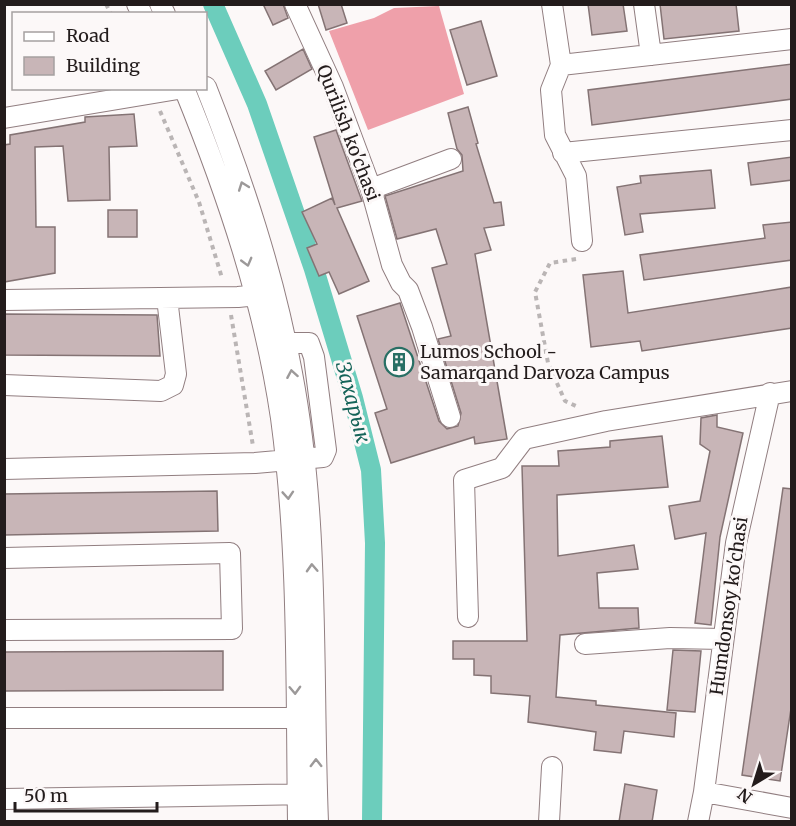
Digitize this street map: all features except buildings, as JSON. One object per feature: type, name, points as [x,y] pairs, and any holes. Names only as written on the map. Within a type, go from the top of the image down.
[{"type":"street","name":"Qurilish ko'chasi","points":[[295,4],[333,87],[371,189],[392,265],[400,283],[408,290],[450,417]]},
{"type":"street","points":[[552,4],[561,65],[551,90],[555,135],[576,176],[582,250]]},
{"type":"street","points":[[644,4],[651,55]]},
{"type":"street","points":[[561,65],[792,39]]},
{"type":"street","points":[[4,118],[172,90]]},
{"type":"street","points":[[185,90],[286,343],[295,459],[291,534],[306,717],[307,794],[298,822]]},
{"type":"street","points":[[207,90],[247,197],[266,295],[273,377],[295,459]]},
{"type":"street","points":[[563,153],[792,130]]},
{"type":"street","points":[[371,189],[451,159]]},
{"type":"street","points":[[4,300],[266,295]]},
{"type":"street","points":[[4,385],[161,391],[173,385],[176,374],[167,298]]},
{"type":"street","points":[[468,617],[464,480],[502,468],[524,439],[606,421],[792,391]]},
{"type":"street","name":"Humdonsoy ko'chasi","points":[[698,822],[704,792],[736,543],[770,393]]},
{"type":"street","points":[[4,469],[255,463],[295,459]]},
{"type":"street","points":[[4,558],[230,553],[232,628],[4,630]]},
{"type":"street","points":[[585,644],[670,638],[723,639]]},
{"type":"street","points":[[4,718],[306,717]]},
{"type":"street","points":[[549,822],[552,767]]},
{"type":"street","points":[[704,792],[792,808]]},
{"type":"street","points":[[4,799],[307,794]]},
{"type":"street","points":[[307,794],[318,822]]},
{"type":"path","points":[[153,93],[199,202],[228,297],[255,463]]},
{"type":"path","points":[[582,250],[550,263],[535,292],[548,363],[565,400],[606,421]]},
{"type":"shaded area","points":[[439,6],[464,94],[368,130],[329,31],[374,18],[394,8]]},
{"type":"waterway","name":"Захарык","points":[[213,4],[257,104],[314,269],[353,398],[371,470],[375,543],[372,822]]},
{"type":"place","name":"Lumos School - Samarqand Darvoza Campus","points":[[399,362]]}]
